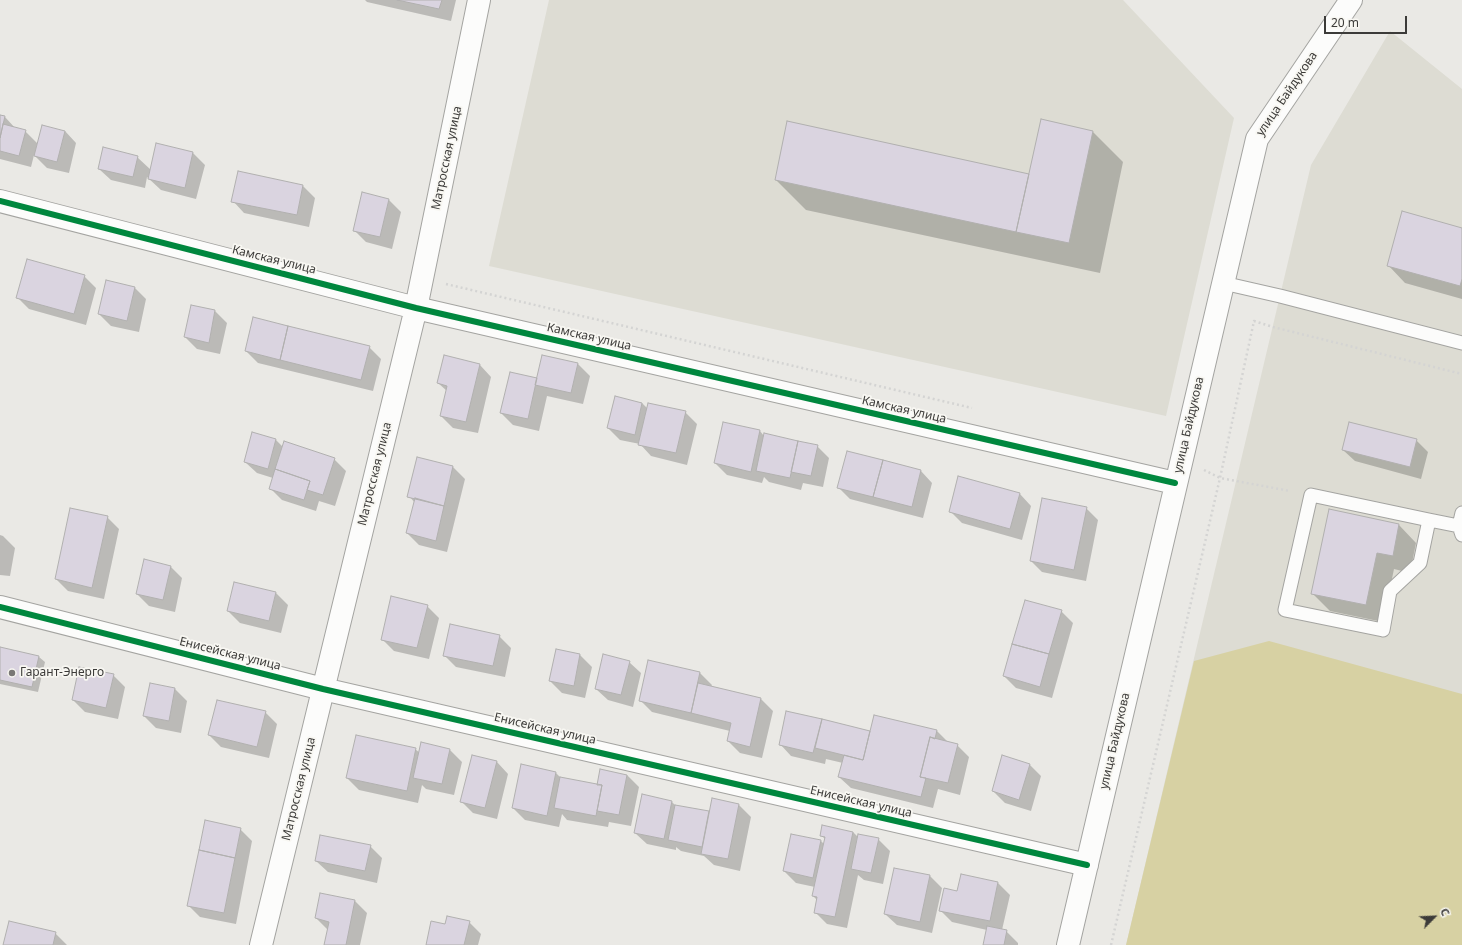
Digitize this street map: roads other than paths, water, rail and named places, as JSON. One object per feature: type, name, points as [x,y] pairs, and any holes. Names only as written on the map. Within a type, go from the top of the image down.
[{"type":"street","name":"Матросская улица","points":[[261,945],[416,308],[479,0]]},
{"type":"street","name":"улица Байдукова","points":[[1068,945],[1175,483],[1257,139],[1351,0]]},
{"type":"street","name":"Камская улица","points":[[0,201],[416,308],[1175,483]]},
{"type":"street","name":"Енисейская улица","points":[[0,607],[323,689],[1087,865]]},
{"type":"lane","points":[[1223,283],[1280,296],[1462,343]]},
{"type":"lane","points":[[1429,520],[1420,563],[1390,590],[1383,630],[1285,610],[1311,495],[1429,520],[1460,530],[1462,513]]},
{"type":"place","name":"Гарант-Энерго","points":[[12,673]]}]
